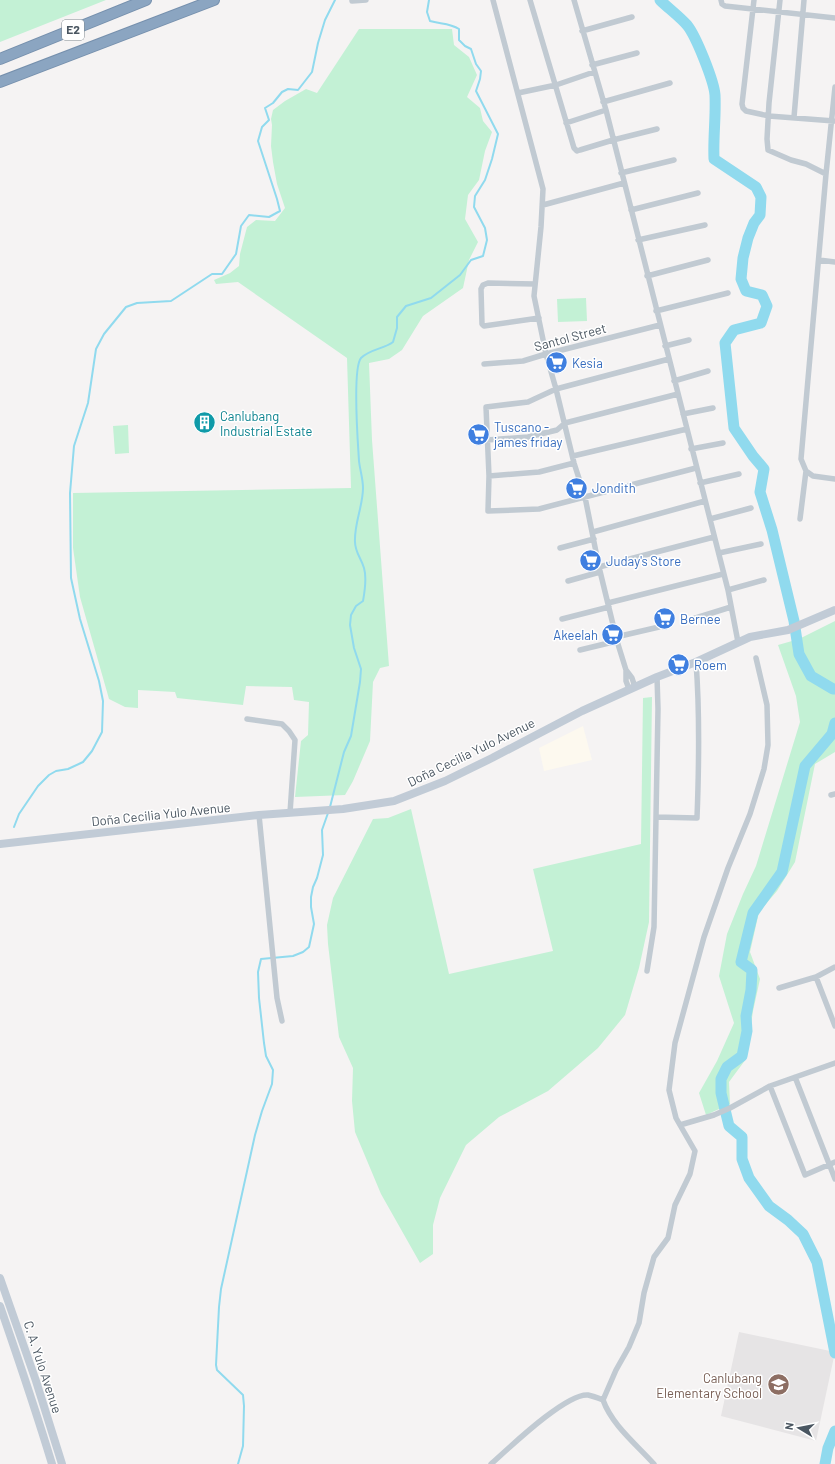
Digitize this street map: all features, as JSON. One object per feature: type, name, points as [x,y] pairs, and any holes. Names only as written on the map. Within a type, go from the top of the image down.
[{"type":"highway","name":"E2","points":[[0,59],[146,0]]},
{"type":"highway","name":"E2","points":[[0,82],[214,0]]},
{"type":"main road","name":"Doña Cecilia Yulo Avenue","points":[[0,844],[259,816],[343,809],[394,801],[445,781],[492,758],[582,710],[657,677],[696,662],[750,637],[788,630],[835,610]]},
{"type":"main road","name":"C. A. Yulo Avenue","points":[[0,1278],[36,1381],[62,1464]]},
{"type":"main road","name":"C. A. Yulo Avenue","points":[[0,1306],[35,1406],[52,1464]]},
{"type":"street","points":[[352,1],[366,0]]},
{"type":"street","points":[[493,0],[543,189],[534,296],[546,354],[565,423],[574,463],[585,496],[600,570],[626,670],[626,681],[632,688]]},
{"type":"street","points":[[530,0],[574,148],[577,151],[657,129]]},
{"type":"street","points":[[574,0],[606,110],[621,174],[728,590],[738,642]]},
{"type":"street","points":[[721,0],[722,4],[725,6],[835,18]]},
{"type":"street","points":[[754,0],[742,104],[746,111],[769,116],[833,121]]},
{"type":"street","points":[[780,0],[767,139],[768,150],[791,160],[806,164],[826,174]]},
{"type":"street","points":[[794,117],[804,0]]},
{"type":"street","points":[[582,31],[632,17]]},
{"type":"street","points":[[592,65],[637,53]]},
{"type":"street","points":[[518,93],[556,85],[594,72]]},
{"type":"street","points":[[603,102],[670,83]]},
{"type":"street","points":[[835,87],[801,460],[806,471],[813,476],[835,480]]},
{"type":"street","points":[[566,123],[606,110]]},
{"type":"street","points":[[621,174],[674,160]]},
{"type":"street","points":[[542,205],[624,183]]},
{"type":"street","points":[[631,210],[698,193]]},
{"type":"street","points":[[638,240],[705,224]]},
{"type":"street","points":[[647,276],[708,260]]},
{"type":"street","points":[[819,260],[835,262]]},
{"type":"street","points":[[535,284],[488,283],[483,285],[481,289],[482,324],[484,326],[539,318]]},
{"type":"street","points":[[656,310],[728,293]]},
{"type":"street","name":"Santol Street","points":[[484,364],[523,361],[660,325]]},
{"type":"street","points":[[665,346],[689,340]]},
{"type":"street","points":[[669,359],[556,389],[528,402],[486,407],[489,476],[488,512],[539,509],[696,468]]},
{"type":"street","points":[[674,381],[708,371]]},
{"type":"street","points":[[487,440],[528,437],[557,430],[565,423],[678,394]]},
{"type":"street","points":[[683,414],[713,408]]},
{"type":"street","points":[[573,456],[687,429]]},
{"type":"street","points":[[691,449],[723,443]]},
{"type":"street","points":[[489,476],[539,472],[574,463]]},
{"type":"street","points":[[800,519],[806,471]]},
{"type":"street","points":[[700,483],[739,474]]},
{"type":"street","points":[[593,532],[705,500]]},
{"type":"street","points":[[710,519],[750,508]]},
{"type":"street","points":[[568,581],[600,570],[714,537]]},
{"type":"street","points":[[560,548],[594,539]]},
{"type":"street","points":[[718,553],[762,544]]},
{"type":"street","points":[[562,619],[723,574]]},
{"type":"street","points":[[728,590],[764,580]]},
{"type":"street","points":[[686,621],[731,607]]},
{"type":"street","points":[[580,650],[659,627]]},
{"type":"street","points":[[654,1464],[617,1424],[607,1411],[603,1400],[639,1323],[644,1293],[654,1257],[668,1238],[675,1205],[690,1174],[694,1151],[676,1118],[668,1090],[675,1043],[704,937],[728,868],[750,814],[764,769],[768,745],[767,705],[756,658]]},
{"type":"street","points":[[656,817],[697,818],[699,724],[696,662]]},
{"type":"street","points":[[647,971],[654,927],[658,709],[657,677]]},
{"type":"street","points":[[247,719],[282,724],[295,740],[290,813]]},
{"type":"street","points":[[259,816],[277,998],[282,1021]]},
{"type":"street","points":[[779,988],[816,977],[835,967]]},
{"type":"street","points":[[816,977],[835,1026]]},
{"type":"street","points":[[680,1125],[714,1115],[770,1086],[835,1063]]},
{"type":"street","points":[[795,1077],[832,1163],[835,1179]]},
{"type":"street","points":[[770,1086],[805,1175],[832,1163]]},
{"type":"street","points":[[491,1464],[540,1421],[566,1402],[587,1395],[603,1400]]},
{"type":"shaded area","points":[[583,726],[592,760],[544,771],[539,748]]},
{"type":"shaded area","name":"Canlubang Elementary School","points":[[739,1332],[835,1352],[816,1441],[721,1416]]},
{"type":"green space","points":[[0,0],[106,0],[0,42]]},
{"type":"green space","points":[[359,29],[452,29],[454,45],[469,57],[477,75],[467,97],[480,108],[483,121],[492,132],[485,151],[479,180],[468,195],[465,219],[478,242],[469,260],[463,288],[423,316],[402,350],[389,359],[369,363],[372,440],[389,666],[380,668],[373,682],[370,741],[353,781],[345,795],[295,797],[301,741],[308,735],[309,702],[294,700],[292,687],[246,686],[243,705],[177,698],[175,692],[138,690],[138,708],[125,707],[109,699],[80,597],[73,548],[73,493],[351,488],[347,358],[238,282],[216,284],[214,280],[230,273],[239,266],[240,254],[247,227],[256,220],[275,221],[285,208],[277,184],[271,146],[271,119],[273,110],[306,89],[317,93]]},
{"type":"green space","points":[[586,298],[587,321],[558,322],[557,299]]},
{"type":"green space","points":[[128,425],[129,453],[115,454],[113,426]]},
{"type":"green space","points":[[835,621],[835,752],[815,764],[795,862],[777,891],[759,912],[750,952],[760,979],[753,1011],[746,1059],[729,1082],[730,1104],[706,1115],[699,1093],[717,1061],[734,1023],[719,976],[727,934],[756,866],[800,722],[796,696],[778,645],[799,639]]},
{"type":"green space","points":[[652,697],[649,922],[639,968],[625,1015],[598,1048],[548,1091],[499,1117],[466,1145],[440,1198],[433,1225],[433,1254],[420,1263],[381,1194],[355,1132],[352,1101],[353,1068],[339,1037],[328,944],[327,925],[333,898],[373,819],[388,818],[411,809],[449,974],[553,951],[533,869],[641,844],[643,698]]},
{"type":"waterway","points":[[14,827],[19,814],[38,786],[49,775],[56,771],[68,769],[83,762],[92,751],[102,732],[103,701],[99,681],[80,619],[71,578],[70,493],[74,446],[88,403],[96,349],[104,334],[126,307],[137,303],[171,301],[212,274],[222,274],[236,254],[241,226],[249,215],[269,217],[280,211],[258,141],[262,127],[269,120],[265,108],[273,103],[282,92],[288,89],[298,90],[312,72],[318,43],[325,20],[335,0]]},
{"type":"waterway","points":[[330,807],[344,752],[351,736],[361,669],[354,648],[350,625],[351,615],[356,606],[363,601],[366,580],[364,568],[355,546],[356,528],[363,495],[357,424],[356,391],[358,365],[361,358],[365,355],[393,342],[397,328],[397,317],[406,306],[431,298],[460,275],[471,260],[483,256],[487,240],[485,228],[474,207],[475,196],[485,180],[498,134],[476,91],[481,71],[476,64],[471,49],[459,40],[459,29],[430,21],[427,12],[429,0]]},
{"type":"waterway","points":[[660,0],[687,25],[700,48],[708,70],[715,95],[714,159],[756,187],[761,197],[760,215],[754,223],[748,238],[743,258],[741,279],[746,291],[762,295],[767,306],[761,323],[734,330],[725,343],[734,428],[753,456],[764,469],[760,492],[772,530],[794,621],[799,654],[811,676],[835,689]]},
{"type":"waterway","points":[[835,723],[832,734],[805,766],[782,872],[753,913],[741,962],[752,970],[751,990],[746,1016],[747,1031],[742,1056],[727,1067],[721,1079],[721,1093],[729,1126],[742,1137],[742,1159],[749,1178],[769,1206],[788,1220],[803,1234],[817,1262],[835,1353]]},
{"type":"waterway","points":[[238,1464],[243,1446],[243,1395],[217,1370],[216,1365],[221,1289],[255,1135],[272,1084],[273,1070],[266,1056],[264,1043],[258,972],[261,959],[293,956],[303,952],[309,947],[314,924],[311,897],[323,855],[322,830],[328,813]]},
{"type":"waterway","points":[[825,1464],[828,1448],[835,1431]]},
{"type":"place","name":"Kesia","points":[[557,363]]},
{"type":"place","name":"Canlubang Industrial Estate","points":[[204,423]]},
{"type":"place","name":"Tuscano - james friday","points":[[479,434]]},
{"type":"place","name":"Jondith","points":[[577,488]]},
{"type":"place","name":"Juday's Store","points":[[590,561]]},
{"type":"place","name":"Bernee","points":[[664,619]]},
{"type":"place","name":"Akeelah","points":[[613,635]]},
{"type":"place","name":"Roem","points":[[678,665]]},
{"type":"place","name":"Canlubang Elementary School","points":[[778,1385]]}]
